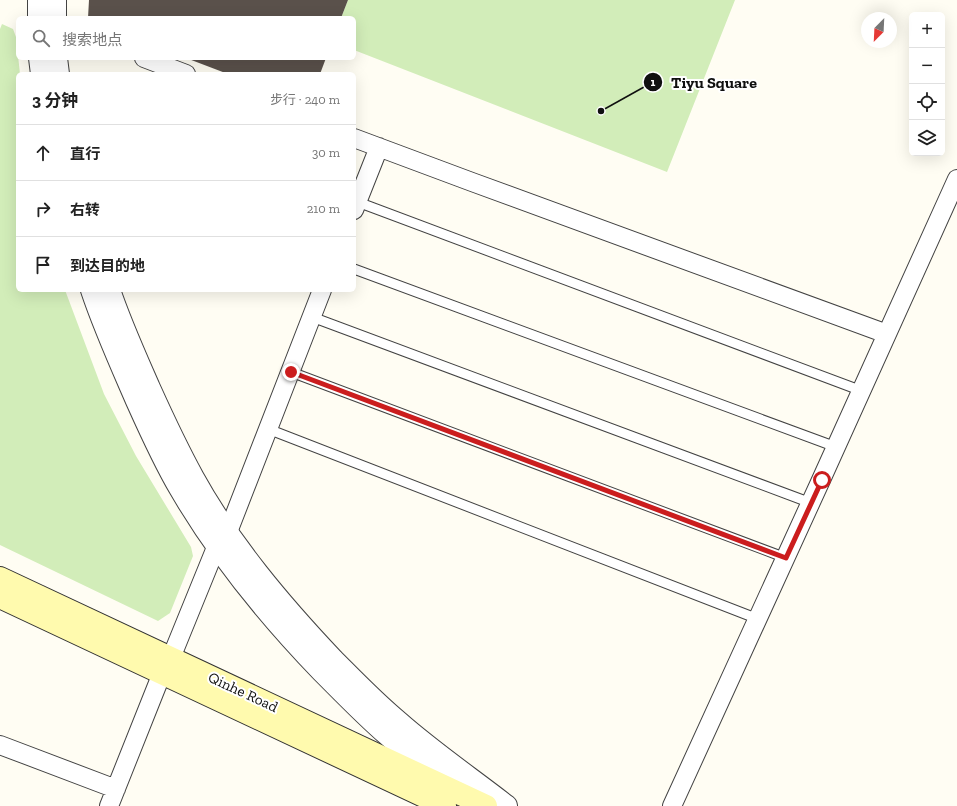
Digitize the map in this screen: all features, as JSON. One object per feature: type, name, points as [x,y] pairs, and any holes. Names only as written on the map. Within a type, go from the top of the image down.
[{"type":"main road","name":"Qinhe Road","points":[[0,578],[167,666],[445,806]]},
{"type":"main road","name":"Qinhe Road","points":[[0,597],[167,666],[478,803]]},
{"type":"street","points":[[39,0],[39,16]]},
{"type":"street","points":[[55,0],[55,16]]},
{"type":"street","points":[[40,60],[42,72]]},
{"type":"street","points":[[56,60],[58,72]]},
{"type":"street","points":[[149,60],[181,72]]},
{"type":"street","points":[[356,139],[887,334]]},
{"type":"street","points":[[356,202],[379,147]]},
{"type":"street","points":[[672,806],[811,504],[957,179]]},
{"type":"street","points":[[93,292],[120,361],[155,441],[180,487],[222,539],[251,564],[281,602],[362,690],[398,723],[506,806]]},
{"type":"street","points":[[109,292],[134,355],[170,434],[194,479],[238,574],[269,613],[299,647],[352,701],[388,735],[478,803]]},
{"type":"street","points":[[109,806],[268,429],[321,292]]},
{"type":"street","points":[[0,745],[116,789]]},
{"type":"lane","points":[[356,204],[862,391]]},
{"type":"lane","points":[[356,269],[836,447]]},
{"type":"lane","points":[[312,317],[811,504]]},
{"type":"lane","points":[[291,372],[786,558]]},
{"type":"lane","points":[[268,429],[758,619]]},
{"type":"green space","points":[[348,0],[735,0],[667,172],[356,51],[356,16],[342,16]]},
{"type":"green space","points":[[2,24],[13,29],[16,37],[16,60],[18,60],[20,72],[16,72],[16,292],[66,292],[104,394],[136,456],[191,547],[193,556],[170,613],[158,621],[0,545],[0,29]]},
{"type":"building","points":[[89,0],[348,0],[342,16],[88,16]]},
{"type":"building","points":[[191,60],[325,60],[321,72],[223,72]]},
{"type":"place","name":"Tiyu Square","points":[[601,111]]},
{"type":"route","points":[[291,372],[786,558],[822,480]]}]
